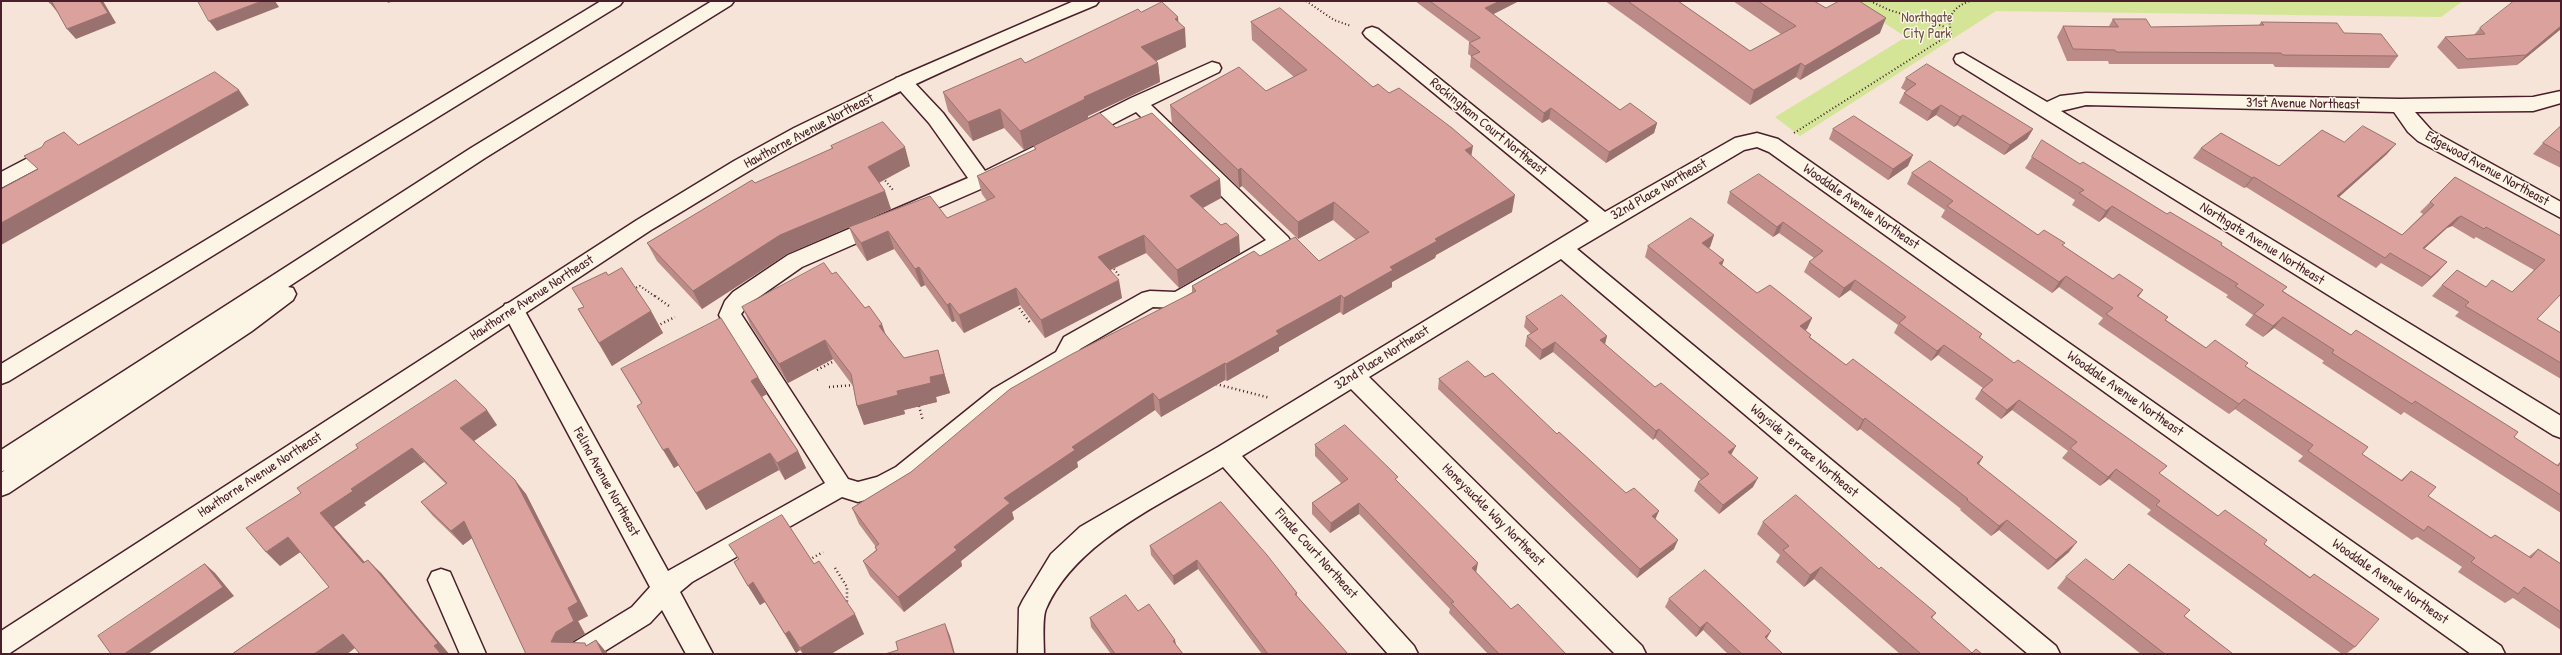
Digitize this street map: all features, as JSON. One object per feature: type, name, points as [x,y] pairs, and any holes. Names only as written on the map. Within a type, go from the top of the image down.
[{"type":"main road","points":[[1,375],[479,81],[614,1]]},
{"type":"main road","points":[[1,462],[478,153],[725,1]]},
{"type":"main road","name":"Hawthorne Avenue Northeast","points":[[1,645],[644,225],[721,179],[800,133],[903,82],[1090,1]]},
{"type":"main road","name":"Rockingham Court Northeast","points":[[1372,33],[1604,222]]},
{"type":"main road","name":"Northgate Avenue Northeast","points":[[1963,59],[2561,428]]},
{"type":"main road","points":[[1138,103],[1281,242],[1178,300],[1150,299],[1072,342],[1064,358],[1001,396],[904,474],[883,486],[858,492],[840,486],[730,314],[733,307],[741,298],[795,261],[1015,166],[1138,103],[1212,68]]},
{"type":"main road","points":[[903,82],[936,118],[981,181]]},
{"type":"main road","name":"31st Avenue Northeast","points":[[2046,111],[2060,103],[2086,99],[2400,106],[2533,104],[2561,97]]},
{"type":"main road","name":"Edgewood Avenue Northeast","points":[[2400,106],[2415,127],[2425,136],[2561,211]]},
{"type":"main road","name":"32nd Place Northeast","points":[[1031,654],[1032,608],[1060,562],[1089,535],[1226,454],[1604,222],[1737,144],[1744,141],[1756,140]]},
{"type":"main road","name":"Wooddale Avenue Northeast","points":[[1756,140],[1776,147],[2492,654]]},
{"type":"main road","points":[[1,486],[244,325],[478,153]]},
{"type":"main road","points":[[1,181],[47,156]]},
{"type":"main road","name":"Wayside Terrace Northeast","points":[[1562,248],[2047,654]]},
{"type":"main road","name":"Felina Avenue Northeast","points":[[513,310],[700,654]]},
{"type":"main road","name":"Honeysuckle Way Northeast","points":[[1353,376],[1633,654]]},
{"type":"main road","name":"Finale Court Northeast","points":[[1226,454],[1405,654]]},
{"type":"main road","points":[[577,654],[641,615],[665,589],[683,574],[840,486]]},
{"type":"main road","points":[[441,580],[473,654]]},
{"type":"path","points":[[1306,1],[1334,20],[1372,33]]},
{"type":"path","points":[[1870,1],[1883,9],[1932,21],[1949,29]]},
{"type":"path","points":[[1791,134],[1920,55],[1952,33],[1949,29],[1949,17],[1959,5],[1970,1]]},
{"type":"path","points":[[881,175],[893,190]]},
{"type":"path","points":[[1109,262],[1120,277]]},
{"type":"path","points":[[626,292],[640,286],[669,306]]},
{"type":"path","points":[[1012,299],[1031,324]]},
{"type":"path","points":[[650,329],[675,316]]},
{"type":"path","points":[[817,370],[841,357]]},
{"type":"path","points":[[1210,378],[1215,384],[1270,398]]},
{"type":"path","points":[[1209,388],[1215,384]]},
{"type":"path","points":[[829,387],[860,385]]},
{"type":"path","points":[[919,406],[922,420]]},
{"type":"path","points":[[806,562],[823,552]]},
{"type":"path","points":[[835,568],[847,587],[847,606],[841,610]]},
{"type":"green space","name":"Northgate City Park","points":[[1850,1],[2463,1],[2441,17],[1996,11],[1800,136],[1775,117],[1906,37]]},
{"type":"building","points":[[49,1],[100,1],[108,13],[67,29],[52,2],[50,3]]},
{"type":"building","points":[[198,1],[262,1],[209,21]]},
{"type":"building","points":[[1430,1],[1500,1],[1485,8],[1620,110],[1630,103],[1657,123],[1609,152],[1551,108],[1544,113],[1471,56],[1480,52],[1469,43],[1480,38]]},
{"type":"building","points":[[1628,1],[1678,1],[1750,51],[1796,26],[1758,1],[1814,1],[1826,8],[1839,1],[1859,1],[1886,18],[1805,66],[1801,63],[1754,90]]},
{"type":"building","points":[[2514,1],[2561,1],[2561,26],[2526,55],[2467,59],[2445,37],[2485,34],[2480,28]]},
{"type":"building","points":[[1162,2],[1178,17],[1175,19],[1185,28],[1141,47],[1158,63],[1084,97],[1085,99],[1020,131],[1000,109],[968,122],[943,92],[1021,58],[1025,63],[1138,9],[1141,12]]},
{"type":"building","points":[[1280,8],[1373,87],[1378,84],[1389,93],[1399,88],[1452,128],[1473,146],[1465,150],[1515,195],[1435,239],[1437,241],[1390,267],[1393,270],[1344,298],[1341,295],[1276,331],[1279,334],[1226,364],[1225,363],[1159,400],[1153,393],[1072,447],[1075,450],[1004,498],[1010,503],[954,547],[957,550],[898,597],[863,561],[877,550],[875,547],[879,544],[852,508],[911,472],[1010,389],[1072,354],[1196,291],[1192,286],[1254,251],[1260,256],[1295,237],[1319,261],[1369,232],[1334,202],[1298,222],[1241,168],[1238,170],[1170,105],[1239,67],[1266,91],[1307,70],[1251,22]]},
{"type":"building","points":[[2113,19],[2146,19],[2151,27],[2264,25],[2261,22],[2337,23],[2344,33],[2381,34],[2398,56],[2283,55],[2281,53],[2116,52],[2115,50],[2073,49],[2063,26],[2118,27]]},
{"type":"building","points":[[1927,64],[2033,129],[2010,145],[1963,115],[1960,117],[1941,105],[1932,111],[1904,93],[1916,84],[1906,78]]},
{"type":"building","points":[[215,72],[239,90],[1,223],[1,189],[38,169],[24,156],[42,147],[45,142],[64,132],[78,145]]},
{"type":"building","points":[[1100,113],[1116,128],[1152,113],[1220,179],[1190,196],[1221,225],[1226,223],[1239,235],[1177,270],[1144,235],[1098,257],[1119,280],[1041,320],[1016,288],[959,315],[950,303],[947,305],[919,267],[915,269],[888,231],[861,243],[849,227],[930,196],[947,218],[995,197],[977,176],[1036,149],[1034,146]]},
{"type":"building","points":[[1854,116],[1913,155],[1893,169],[1833,129]]},
{"type":"building","points":[[883,122],[905,147],[868,167],[885,191],[780,235],[693,291],[647,243],[752,180],[755,183],[833,148],[831,146]]},
{"type":"building","points":[[2363,126],[2396,144],[2337,196],[2402,235],[2434,205],[2430,202],[2455,177],[2561,236],[2561,294],[2537,319],[2561,333],[2561,363],[2465,306],[2469,302],[2442,285],[2457,270],[2486,287],[2492,280],[2512,292],[2545,260],[2486,227],[2484,229],[2461,216],[2423,248],[2447,262],[2431,277],[2390,253],[2385,258],[2254,177],[2252,178],[2201,148],[2221,133],[2279,166],[2322,130],[2344,142]]},
{"type":"building","points":[[2561,126],[2561,153],[2543,143]]},
{"type":"building","points":[[2042,140],[2080,164],[2083,162],[2167,214],[2170,212],[2222,243],[2221,245],[2287,287],[2282,291],[2351,335],[2356,330],[2518,432],[2514,437],[2558,466],[2561,462],[2561,495],[2415,401],[2412,404],[2332,353],[2334,350],[2283,317],[2273,326],[2254,314],[2264,305],[2235,286],[2238,284],[2112,206],[2106,211],[2079,193],[2084,190],[2032,157]]},
{"type":"building","points":[[1930,161],[2038,235],[2044,230],[2065,243],[2062,245],[2113,279],[2119,274],[2143,290],[2137,296],[2168,317],[2165,320],[2206,348],[2215,340],[2248,363],[2245,366],[2368,447],[2362,454],[2402,481],[2411,471],[2436,487],[2428,496],[2491,538],[2495,535],[2531,558],[2538,549],[2561,564],[2561,612],[2524,587],[2518,594],[2471,562],[2475,558],[2428,526],[2424,531],[2308,451],[2313,445],[2244,399],[2239,404],[2106,314],[2113,308],[2066,276],[2059,282],[1947,206],[1953,201],[1912,173]]},
{"type":"building","points":[[1759,174],[1982,334],[1979,337],[2014,363],[2018,360],[2167,466],[2159,473],[2218,516],[2225,510],[2267,540],[2264,544],[2310,578],[2314,574],[2379,619],[2355,647],[2156,505],[2160,501],[2116,469],[2108,477],[2070,448],[2077,442],[2019,400],[2007,410],[1981,390],[1993,380],[1944,345],[1937,351],[1899,323],[1906,317],[1855,280],[1844,288],[1809,262],[1823,251],[1783,222],[1777,227],[1730,192]]},
{"type":"building","points":[[1691,218],[1714,235],[1702,243],[1724,260],[1719,263],[1757,293],[1770,285],[1812,318],[1800,326],[1811,335],[1809,337],[1846,365],[1853,359],[1983,457],[1977,463],[2077,542],[2056,560],[2007,520],[1999,526],[1967,500],[1968,499],[1865,418],[1863,420],[1793,365],[1648,246]]},
{"type":"building","points":[[824,263],[832,274],[836,272],[865,308],[869,306],[882,324],[879,326],[904,358],[938,350],[944,374],[930,377],[931,383],[897,391],[898,395],[857,406],[851,374],[825,340],[779,364],[742,307]]},
{"type":"building","points":[[622,268],[651,311],[599,343],[578,309],[584,307],[572,288],[606,272],[608,275]]},
{"type":"building","points":[[1562,295],[1607,336],[1600,340],[1655,387],[1661,383],[1736,446],[1728,452],[1758,478],[1723,505],[1698,482],[1709,474],[1659,429],[1656,431],[1555,342],[1542,350],[1527,336],[1538,329],[1526,317]]},
{"type":"building","points":[[721,318],[758,377],[751,381],[798,451],[777,463],[770,453],[696,493],[668,448],[663,450],[637,406],[642,403],[621,369]]},
{"type":"building","points":[[1468,361],[1485,377],[1493,373],[1557,434],[1559,432],[1626,493],[1634,488],[1659,511],[1652,516],[1678,540],[1640,569],[1439,379]]},
{"type":"building","points":[[456,380],[487,410],[460,428],[515,480],[578,602],[568,608],[574,621],[556,632],[551,642],[585,643],[586,646],[596,640],[603,654],[526,654],[464,521],[451,531],[421,502],[447,483],[412,448],[351,489],[353,491],[320,513],[363,563],[368,560],[438,643],[434,646],[441,654],[360,654],[343,634],[314,654],[232,654],[329,587],[288,537],[266,552],[246,528],[301,493],[297,488],[358,448],[356,445]]},
{"type":"building","points":[[1345,425],[1398,477],[1395,479],[1478,563],[1472,568],[1511,609],[1518,604],[1566,654],[1499,654],[1451,603],[1454,602],[1359,503],[1331,523],[1312,503],[1348,479],[1315,445]]},
{"type":"building","points":[[1796,495],[1879,569],[1881,567],[1936,613],[1931,617],[1972,653],[1976,649],[1982,654],[1921,654],[1821,567],[1810,575],[1783,550],[1789,546],[1763,522]]},
{"type":"building","points":[[1221,502],[1267,555],[1297,593],[1295,594],[1348,654],[1268,654],[1197,560],[1173,576],[1150,546]]},
{"type":"building","points":[[782,515],[814,564],[819,561],[855,614],[800,648],[789,631],[785,634],[753,582],[748,586],[734,562],[739,559],[729,545]]},
{"type":"building","points":[[2086,559],[2113,580],[2129,564],[2190,610],[2184,616],[2233,654],[2165,654],[2066,577]]},
{"type":"building","points":[[205,564],[223,587],[124,654],[111,654],[98,636]]},
{"type":"building","points":[[1705,570],[1771,631],[1765,637],[1783,654],[1742,654],[1707,622],[1700,628],[1669,599]]},
{"type":"building","points":[[1126,595],[1138,611],[1149,604],[1175,640],[1173,641],[1183,654],[1115,654],[1090,618]]},
{"type":"building","points":[[945,624],[954,654],[885,654],[898,650],[896,642]]}]
